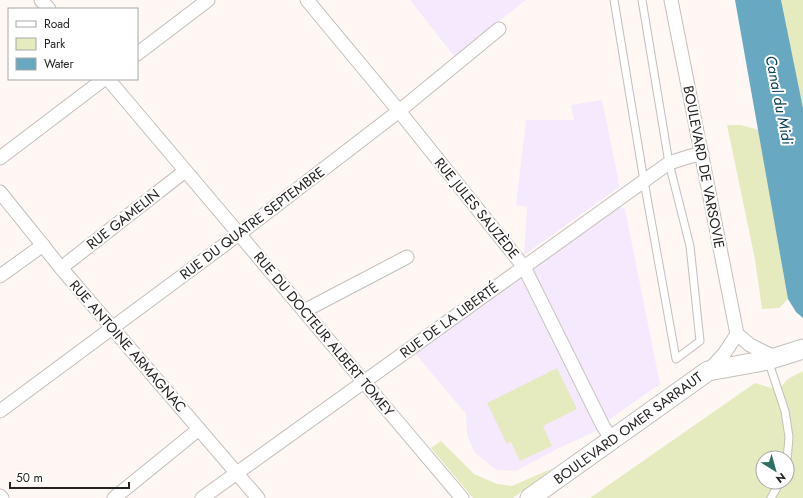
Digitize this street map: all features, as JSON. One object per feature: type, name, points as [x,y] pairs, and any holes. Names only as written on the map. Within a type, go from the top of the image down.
[{"type":"main road","name":"BOULEVARD OMER SARRAUT","points":[[530,498],[708,371],[801,350]]},
{"type":"street","points":[[41,0],[48,8]]},
{"type":"street","points":[[138,53],[208,0]]},
{"type":"street","name":"RUE JULES SAUZÈDE","points":[[307,0],[399,111],[524,267],[603,426],[612,440]]},
{"type":"street","name":"BOULEVARD DE VARSOVIE","points":[[671,0],[737,334]]},
{"type":"street","name":"RUE DU QUATRE SEPTEMBRE","points":[[0,411],[239,234],[399,111],[499,29]]},
{"type":"street","points":[[0,158],[103,80]]},
{"type":"street","name":"RUE DU DOCTEUR ALBERT TOMEY","points":[[109,80],[462,498]]},
{"type":"street","name":"RUE DE LA LIBERTÉ","points":[[202,498],[669,163],[702,154]]},
{"type":"street","name":"RUE GAMELIN","points":[[61,268],[185,170]]},
{"type":"street","name":"RUE ANTOINE ARMAGNAC","points":[[0,192],[61,268],[258,498]]},
{"type":"street","points":[[0,276],[43,245]]},
{"type":"street","points":[[304,311],[407,257]]},
{"type":"street","points":[[708,371],[724,354],[737,334],[750,345],[771,358]]},
{"type":"street","points":[[114,498],[199,429]]},
{"type":"lane","points":[[614,0],[644,181],[676,359],[700,341],[690,246],[669,163],[642,0]]},
{"type":"lane","points":[[771,358],[785,411],[789,438],[788,450]]},
{"type":"shaded area","points":[[410,0],[526,0],[454,56]]},
{"type":"shaded area","points":[[602,100],[619,187],[524,255],[527,207],[516,205],[526,120],[574,120],[571,105]]},
{"type":"shaded area","points":[[616,206],[625,209],[660,384],[614,416],[596,431],[559,448],[516,471],[496,470],[475,453],[467,435],[466,414],[414,352],[510,283],[532,270]]},
{"type":"green space","points":[[781,0],[803,0],[803,108],[782,7]]},
{"type":"green space","points":[[727,125],[741,125],[759,130],[788,299],[779,308],[762,309],[755,259]]},
{"type":"green space","points":[[557,368],[577,409],[543,426],[552,446],[520,461],[511,442],[507,444],[487,403]]},
{"type":"green space","points":[[803,371],[803,498],[590,498],[755,383],[778,390],[788,379]]},
{"type":"green space","points":[[441,441],[474,474],[497,484],[512,486],[553,468],[513,498],[473,498],[431,448]]},
{"type":"water","name":"Canal du Midi","points":[[735,0],[781,0],[803,108],[803,318],[796,312],[788,299]]}]
